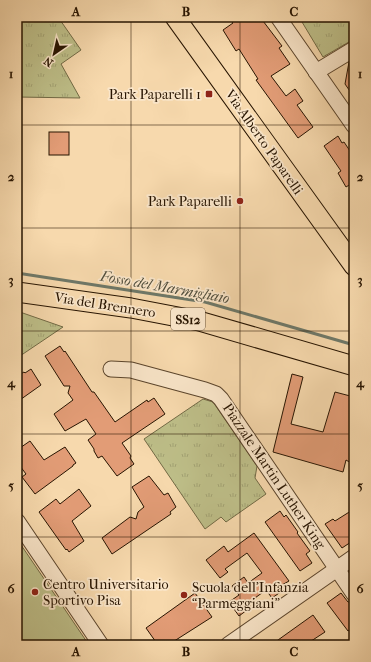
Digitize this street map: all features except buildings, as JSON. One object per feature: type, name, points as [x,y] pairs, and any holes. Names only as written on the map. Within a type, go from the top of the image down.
[{"type":"main road","name":"Via Alberto Paparelli","points":[[175,17],[354,266]]},
{"type":"main road","name":"Via del Brennero","points":[[17,292],[131,308],[199,321],[354,366]]},
{"type":"street","points":[[278,17],[354,126]]},
{"type":"street","points":[[316,72],[354,49]]},
{"type":"street","name":"Piazzale Martin Luther King","points":[[111,369],[131,370],[216,394],[221,399],[354,594]]},
{"type":"street","points":[[17,521],[101,645]]},
{"type":"street","points":[[228,645],[354,557]]},
{"type":"green space","points":[[17,17],[58,17],[81,50],[61,64],[80,98],[17,97]]},
{"type":"green space","points":[[299,17],[354,17],[354,39],[323,57]]},
{"type":"green space","points":[[17,311],[63,327],[17,358]]},
{"type":"green space","points":[[203,399],[213,402],[257,466],[255,478],[266,494],[226,522],[221,517],[205,529],[144,439]]},
{"type":"green space","name":"Centro Universitario Sportivo Pisa","points":[[17,539],[89,645],[17,645]]},
{"type":"waterway","name":"Fosso del Marmigliaio","points":[[17,273],[205,302],[354,345]]},
{"type":"place","name":"Park Paparelli 1","points":[[209,94]]},
{"type":"place","name":"Park Paparelli","points":[[240,201]]},
{"type":"place","name":"Centro Universitario Sportivo Pisa","points":[[35,592]]},
{"type":"place","name":"Scuola dell’Infanzia “Parmeggiani”","points":[[184,595]]}]
